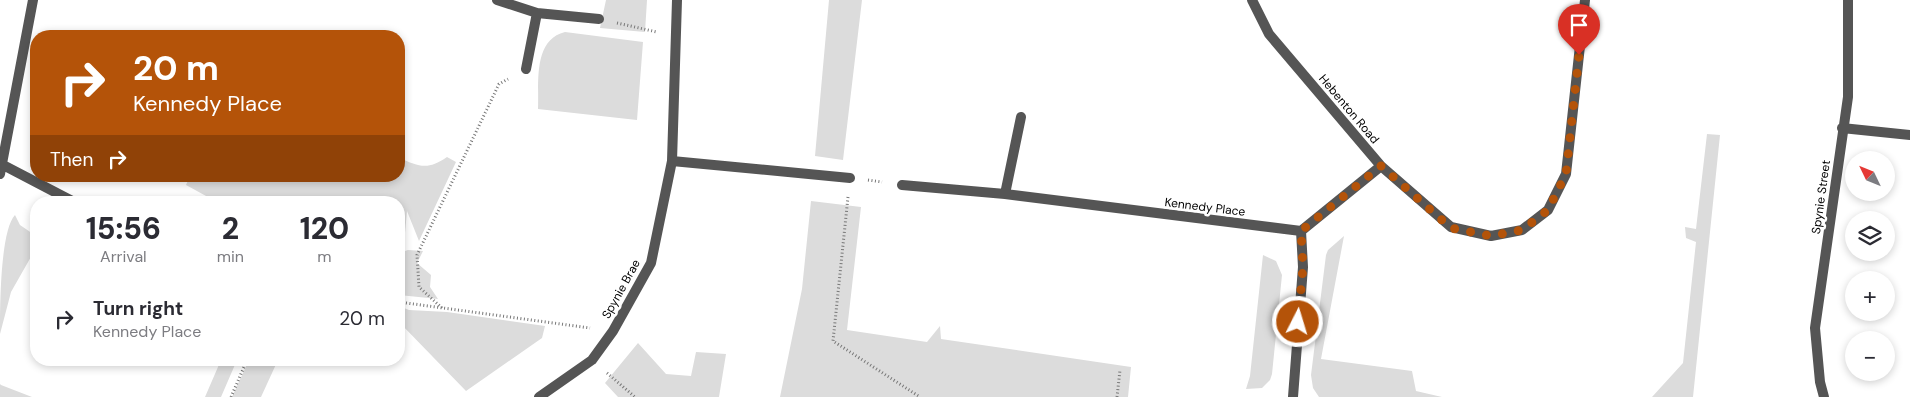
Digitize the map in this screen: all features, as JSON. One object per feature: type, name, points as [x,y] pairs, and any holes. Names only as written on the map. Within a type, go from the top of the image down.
[{"type":"street","points":[[33,0],[0,169],[61,196]]},
{"type":"street","points":[[497,0],[537,14],[599,19]]},
{"type":"street","name":"Spynie Brae","points":[[539,397],[592,360],[613,331],[651,263],[672,161],[677,0]]},
{"type":"street","name":"Hebenton Road","points":[[1252,0],[1269,34],[1381,166],[1451,228],[1491,236],[1522,230],[1548,210],[1566,174],[1585,0]]},
{"type":"street","name":"Spynie Street","points":[[1824,397],[1820,382],[1815,328],[1848,96],[1848,0]]},
{"type":"street","points":[[526,69],[537,14]]},
{"type":"street","points":[[1005,194],[1021,117]]},
{"type":"street","points":[[1842,128],[1910,135]]},
{"type":"street","points":[[672,161],[850,178]]},
{"type":"street","points":[[1292,397],[1303,267],[1301,231],[1381,166]]},
{"type":"street","name":"Kennedy Place","points":[[902,186],[1005,194],[1301,231]]},
{"type":"path","points":[[599,19],[676,36]]},
{"type":"path","points":[[442,308],[419,287],[418,256],[498,84],[526,69]]},
{"type":"path","points":[[902,186],[850,178],[834,341],[920,397]]},
{"type":"path","points":[[405,303],[613,331]]},
{"type":"path","points":[[592,360],[635,397]]},
{"type":"path","points":[[230,397],[244,366]]},
{"type":"path","points":[[1117,397],[1120,370]]},
{"type":"shaded area","points":[[606,0],[647,0],[645,32],[600,28]]},
{"type":"shaded area","points":[[829,0],[862,0],[843,160],[815,156]]},
{"type":"shaded area","points":[[565,32],[643,42],[637,120],[538,109],[540,63],[543,53],[547,44],[555,36]]},
{"type":"shaded area","points":[[1707,134],[1720,135],[1693,397],[1652,397],[1683,363],[1696,242],[1686,238],[1685,227],[1696,229]]},
{"type":"shaded area","points":[[447,157],[456,162],[419,241],[407,211],[405,233],[405,196],[206,196],[186,185],[187,182],[405,182],[405,160],[423,166]]},
{"type":"shaded area","points":[[811,201],[861,207],[847,330],[927,342],[940,326],[941,339],[1131,367],[1128,397],[780,397],[802,289]]},
{"type":"shaded area","points":[[15,215],[20,225],[30,232],[30,259],[11,292],[0,334],[4,253],[10,224]]},
{"type":"shaded area","points":[[1344,236],[1321,359],[1412,371],[1416,391],[1442,397],[1319,397],[1313,388],[1311,375],[1326,255],[1328,250]]},
{"type":"shaded area","points":[[405,251],[423,251],[417,263],[431,275],[430,287],[438,299],[405,296]]},
{"type":"shaded area","points":[[1263,255],[1276,261],[1282,275],[1272,374],[1270,380],[1262,388],[1246,389],[1250,376]]},
{"type":"shaded area","points":[[405,308],[447,312],[545,326],[542,338],[466,391],[405,328]]},
{"type":"shaded area","points":[[638,343],[666,374],[691,376],[696,352],[726,354],[719,397],[618,397],[605,383]]},
{"type":"shaded area","points":[[218,366],[234,366],[221,397],[205,397]]},
{"type":"shaded area","points":[[246,366],[275,366],[261,397],[232,397]]},
{"type":"shaded area","points":[[1,385],[32,397],[0,397]]},
{"type":"route","points":[[1298,322],[1303,267],[1301,231],[1381,166],[1451,228],[1491,236],[1522,230],[1548,210],[1566,174],[1579,55]]}]
